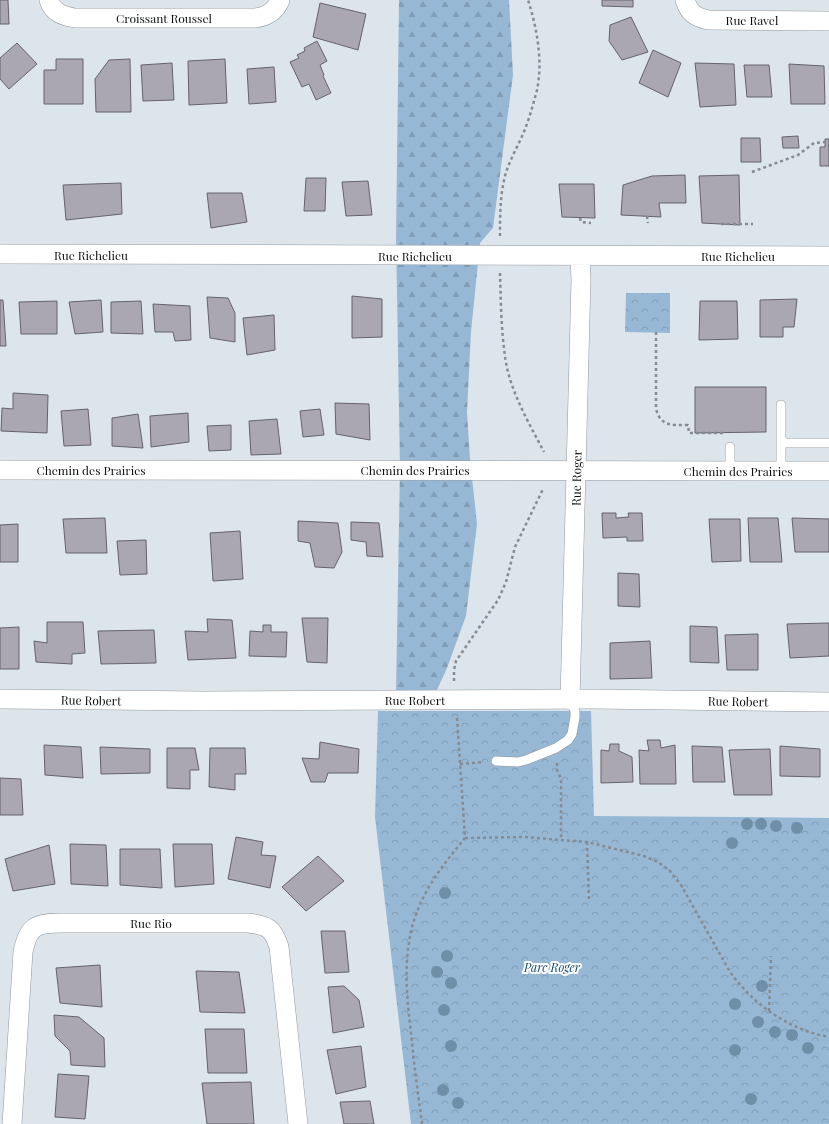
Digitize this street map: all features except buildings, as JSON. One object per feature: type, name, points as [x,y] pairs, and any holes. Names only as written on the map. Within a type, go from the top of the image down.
[{"type":"street","name":"Croissant Roussel","points":[[48,0],[58,14],[75,18],[255,18],[270,14],[279,5],[280,0]]},
{"type":"street","name":"Rue Ravel","points":[[685,0],[689,11],[693,15],[708,20],[829,21]]},
{"type":"street","name":"Rue Richelieu","points":[[0,254],[829,256]]},
{"type":"street","name":"Rue Roger","points":[[570,700],[581,280],[580,256]]},
{"type":"street","name":"Chemin des Prairies","points":[[0,470],[829,471]]},
{"type":"street","name":"Rue Robert","points":[[0,699],[203,701],[570,700],[829,702]]},
{"type":"street","name":"Rue Rio","points":[[12,1124],[23,952],[26,940],[31,930],[36,926],[60,923],[248,923],[266,926],[272,931],[279,947],[298,1124]]},
{"type":"lane","points":[[781,405],[781,471]]},
{"type":"lane","points":[[781,443],[829,443]]},
{"type":"lane","points":[[730,447],[730,471]]},
{"type":"lane","points":[[496,762],[518,762],[526,760],[556,748],[568,740],[572,734],[575,717],[575,711],[570,700]]},
{"type":"path","points":[[500,237],[501,196],[506,175],[524,132],[531,110],[537,89],[539,73],[536,31],[528,0]]},
{"type":"path","points":[[752,172],[798,155],[814,143],[825,142]]},
{"type":"path","points":[[647,216],[648,223]]},
{"type":"path","points":[[580,218],[581,222],[591,223]]},
{"type":"path","points":[[721,224],[753,224]]},
{"type":"path","points":[[500,266],[501,315],[507,367],[522,411],[545,453]]},
{"type":"path","points":[[656,332],[656,409],[658,417],[663,422],[670,424],[688,424],[689,433],[730,433]]},
{"type":"path","points":[[454,683],[456,661],[498,600],[506,582],[515,547],[545,485]]},
{"type":"path","points":[[422,1124],[415,1077],[407,1000],[407,956],[418,911],[425,895],[441,868],[466,838],[457,716]]},
{"type":"path","points":[[460,764],[496,762]]},
{"type":"path","points":[[557,770],[561,779],[561,839]]},
{"type":"path","points":[[466,838],[524,837],[587,842],[644,856],[658,862],[670,871],[681,885],[734,978],[752,997],[769,1011],[804,1030],[829,1037]]},
{"type":"path","points":[[587,842],[589,900]]},
{"type":"path","points":[[769,1011],[771,956]]},
{"type":"green space","points":[[399,0],[509,0],[513,75],[493,228],[480,243],[471,332],[467,412],[477,524],[466,616],[447,668],[437,690],[396,691],[400,468],[396,237]]},
{"type":"green space","points":[[626,293],[670,293],[670,333],[625,332]]},
{"type":"green space","name":"Parc Roger","points":[[378,711],[591,711],[594,816],[829,818],[829,1124],[411,1124],[375,817]]}]
